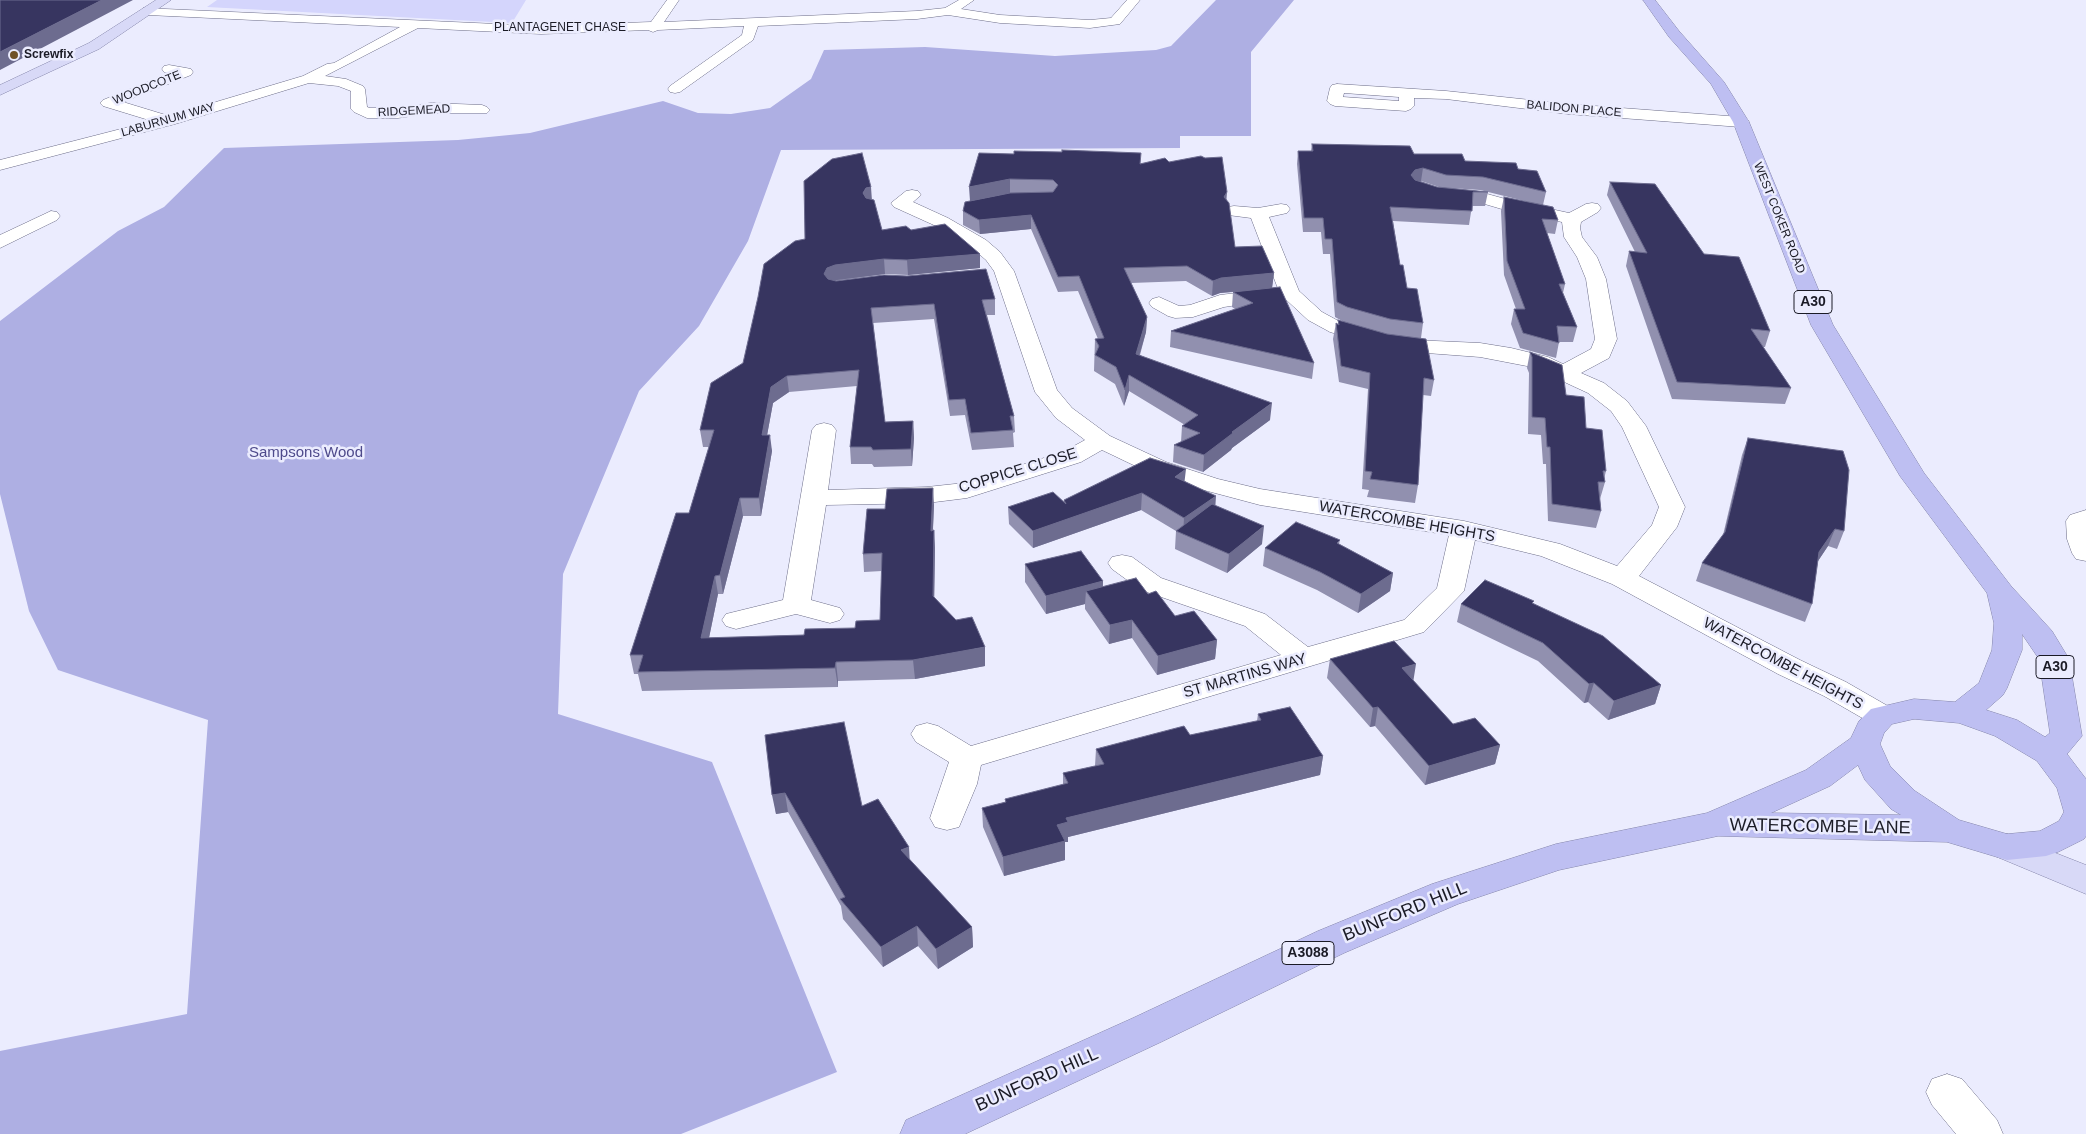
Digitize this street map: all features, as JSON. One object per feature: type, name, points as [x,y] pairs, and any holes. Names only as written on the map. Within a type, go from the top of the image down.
[{"type":"highway","name":"WEST COKER ROAD","points":[[1649,0],[1674,34],[1717,82],[1741,122],[1822,325],[1913,476],[2000,592],[2042,638],[2054,659],[2066,736],[2048,753]]},
{"type":"highway","name":"WEST COKER ROAD","points":[[1962,713],[1992,688],[2007,650],[2008,623],[2000,592]]},
{"type":"highway","points":[[1914,709],[1962,713],[2006,728],[2048,753],[2073,785],[2084,814],[2072,830],[2046,843],[2007,847],[1947,829],[1903,800],[1877,772],[1864,744],[1870,729],[1882,716],[1914,709]]},
{"type":"highway","name":"WATERCOMBE LANE","points":[[1714,824],[1818,778],[1864,744]]},
{"type":"highway","name":"WATERCOMBE LANE","points":[[1714,824],[1947,829]]},
{"type":"highway","name":"BUNFORD HILL","points":[[921,1134],[1147,1030],[1331,942],[1445,894],[1556,856],[1714,824]]},
{"type":"main road","points":[[0,92],[87,50],[165,0]]},
{"type":"main road","points":[[2007,847],[2086,880]]},
{"type":"street","points":[[653,28],[673,0]]},
{"type":"street","name":"PLANTAGENET CHASE","points":[[148,11],[540,30],[653,28],[917,15],[948,11],[968,0]]},
{"type":"street","points":[[948,11],[1000,19],[1090,24],[1115,22],[1134,0]]},
{"type":"street","points":[[675,89],[748,36],[752,22]]},
{"type":"street","name":"LABURNUM WAY","points":[[0,165],[169,121],[308,79],[416,24]]},
{"type":"street","name":"WOODCOTE","points":[[169,69],[193,73],[108,103],[169,121]]},
{"type":"street","name":"RIDGEMEAD","points":[[308,79],[341,82],[358,89],[358,109],[368,113],[398,113],[431,108],[482,110]]},
{"type":"street","name":"BALIDON PLACE","points":[[1407,93],[1568,109],[1741,122]]},
{"type":"street","points":[[1437,198],[1480,198],[1572,219],[1592,208]]},
{"type":"street","name":"WATERCOMBE HEIGHTS","points":[[898,201],[942,214],[993,256],[996,275],[1015,299],[1023,329],[1046,392],[1064,413],[1101,442],[1157,467],[1209,484],[1260,497],[1464,529],[1550,550],[1622,578],[1882,716]]},
{"type":"street","points":[[1234,211],[1258,213],[1281,210]]},
{"type":"street","points":[[1258,213],[1290,294],[1315,316],[1337,328],[1385,342],[1413,346],[1480,350],[1540,362],[1596,388],[1619,406],[1634,426],[1672,508],[1664,527],[1622,578]]},
{"type":"street","points":[[0,242],[51,216]]},
{"type":"street","points":[[1564,373],[1601,352],[1606,339],[1596,279],[1587,257],[1573,237],[1572,219]]},
{"type":"street","points":[[1168,313],[1193,311],[1220,301],[1238,298],[1290,294]]},
{"type":"street","points":[[796,605],[824,430]]},
{"type":"street","name":"COPPICE CLOSE","points":[[814,498],[927,495],[967,490],[1072,457],[1101,442]]},
{"type":"street","points":[[2082,520],[2080,539],[2086,553]]},
{"type":"street","name":"ST MARTINS WAY","points":[[968,758],[1414,626],[1450,591],[1464,529]]},
{"type":"street","points":[[1122,563],[1151,584],[1256,620],[1304,659]]},
{"type":"street","points":[[736,620],[796,605],[830,614]]},
{"type":"street","points":[[927,734],[968,758],[947,818]]},
{"type":"street","points":[[1948,1092],[1982,1134]]},
{"type":"shaded area","points":[[217,0],[526,0],[512,23],[207,7]]},
{"type":"green space","name":"Sampsons Wood","points":[[1216,0],[1294,0],[1251,52],[1251,136],[1180,136],[1180,148],[781,150],[748,241],[699,326],[639,391],[563,574],[558,714],[712,762],[837,1072],[681,1134],[0,1134],[0,1051],[187,1014],[208,720],[58,670],[29,611],[0,494],[0,321],[118,231],[164,207],[224,148],[458,140],[530,133],[663,101],[698,113],[731,114],[770,108],[811,79],[824,50],[925,47],[1055,56],[1156,50],[1171,46]]},
{"type":"building","points":[[0,0],[102,0],[0,52]]},
{"type":"building","points":[[1312,144],[1410,146],[1414,154],[1462,154],[1465,161],[1516,163],[1518,169],[1537,171],[1546,192],[1483,177],[1446,175],[1423,168],[1415,170],[1411,175],[1415,180],[1437,187],[1488,192],[1473,192],[1472,211],[1390,207],[1400,265],[1403,265],[1407,288],[1417,289],[1423,323],[1390,319],[1347,307],[1337,302],[1332,239],[1325,239],[1323,218],[1304,218],[1298,151],[1313,151]]},
{"type":"building","points":[[1062,150],[1141,153],[1140,164],[1165,158],[1169,162],[1201,156],[1205,158],[1222,157],[1227,192],[1224,197],[1229,203],[1235,247],[1262,246],[1274,273],[1221,278],[1213,281],[1187,266],[1124,268],[1147,317],[1136,354],[1272,403],[1204,455],[1174,445],[1200,433],[1182,426],[1198,415],[1129,375],[1125,390],[1116,367],[1095,355],[1099,346],[1095,339],[1104,338],[1079,276],[1058,277],[1031,215],[979,220],[963,211],[965,202],[1010,193],[1053,192],[1058,185],[1053,180],[1010,179],[969,187],[979,153],[1014,154],[1014,151],[1062,152]]},
{"type":"building","points":[[862,153],[871,187],[866,188],[863,193],[866,198],[874,200],[882,230],[906,226],[911,230],[945,224],[980,254],[907,260],[884,259],[835,265],[827,268],[824,274],[828,279],[836,281],[884,275],[907,276],[986,269],[995,299],[982,300],[1014,416],[1010,416],[1013,430],[971,433],[965,399],[949,400],[934,304],[871,308],[885,422],[913,421],[911,449],[873,450],[871,447],[850,447],[859,370],[787,376],[771,387],[762,435],[770,435],[759,498],[740,498],[720,575],[715,576],[701,638],[804,635],[805,629],[855,628],[856,621],[880,620],[882,553],[863,554],[867,509],[885,509],[887,489],[933,488],[931,531],[934,530],[933,596],[956,620],[972,617],[985,647],[913,660],[836,662],[835,668],[638,672],[643,655],[630,655],[676,513],[689,513],[714,430],[700,430],[711,383],[743,363],[764,264],[795,241],[805,239],[804,181],[832,159]]},
{"type":"building","points":[[1610,182],[1655,184],[1704,254],[1739,257],[1770,331],[1751,329],[1791,388],[1677,382],[1629,251],[1647,253]]},
{"type":"building","points":[[1504,197],[1553,207],[1558,220],[1542,219],[1565,284],[1559,284],[1577,327],[1557,326],[1559,343],[1523,333],[1514,309],[1525,309],[1507,261]]},
{"type":"building","points":[[1280,287],[1314,363],[1171,331],[1253,303],[1233,292]]},
{"type":"building","points":[[1338,320],[1387,334],[1426,339],[1434,380],[1424,378],[1418,485],[1370,479],[1372,472],[1365,471],[1370,373],[1341,366],[1336,323],[1339,325]]},
{"type":"building","points":[[1530,352],[1562,365],[1566,395],[1584,397],[1586,428],[1602,430],[1606,471],[1603,471],[1605,482],[1598,482],[1601,511],[1552,504],[1550,447],[1547,447],[1545,418],[1532,417],[1532,357]]},
{"type":"building","points":[[1748,438],[1843,451],[1849,470],[1844,531],[1835,529],[1819,552],[1812,604],[1702,563],[1725,532]]},
{"type":"building","points":[[1150,458],[1186,469],[1175,477],[1216,496],[1184,518],[1142,493],[1033,531],[1008,507],[1053,492],[1066,504],[1064,500]]},
{"type":"building","points":[[1212,504],[1264,526],[1229,554],[1176,531]]},
{"type":"building","points":[[1296,522],[1340,540],[1337,543],[1393,573],[1361,594],[1320,572],[1265,548]]},
{"type":"building","points":[[1081,551],[1103,581],[1046,596],[1025,564]]},
{"type":"building","points":[[1136,578],[1148,594],[1156,591],[1175,616],[1194,611],[1217,640],[1158,656],[1132,620],[1110,625],[1086,591]]},
{"type":"building","points":[[1485,580],[1534,601],[1532,603],[1603,636],[1661,685],[1614,701],[1594,683],[1589,684],[1543,643],[1461,604]]},
{"type":"building","points":[[1394,641],[1416,664],[1402,668],[1453,724],[1475,718],[1500,745],[1429,766],[1378,707],[1373,708],[1330,659]]},
{"type":"building","points":[[1290,707],[1323,756],[1066,818],[1068,822],[1057,825],[1065,841],[1003,857],[982,808],[1006,802],[1005,799],[1068,783],[1063,773],[1104,764],[1096,749],[1184,726],[1190,735],[1261,720],[1258,714]]},
{"type":"building","points":[[844,722],[862,806],[878,799],[909,847],[901,850],[972,927],[936,949],[917,926],[881,947],[840,899],[845,897],[785,793],[772,795],[765,735]]},
{"type":"place","name":"Screwfix","points":[[14,55]]}]
